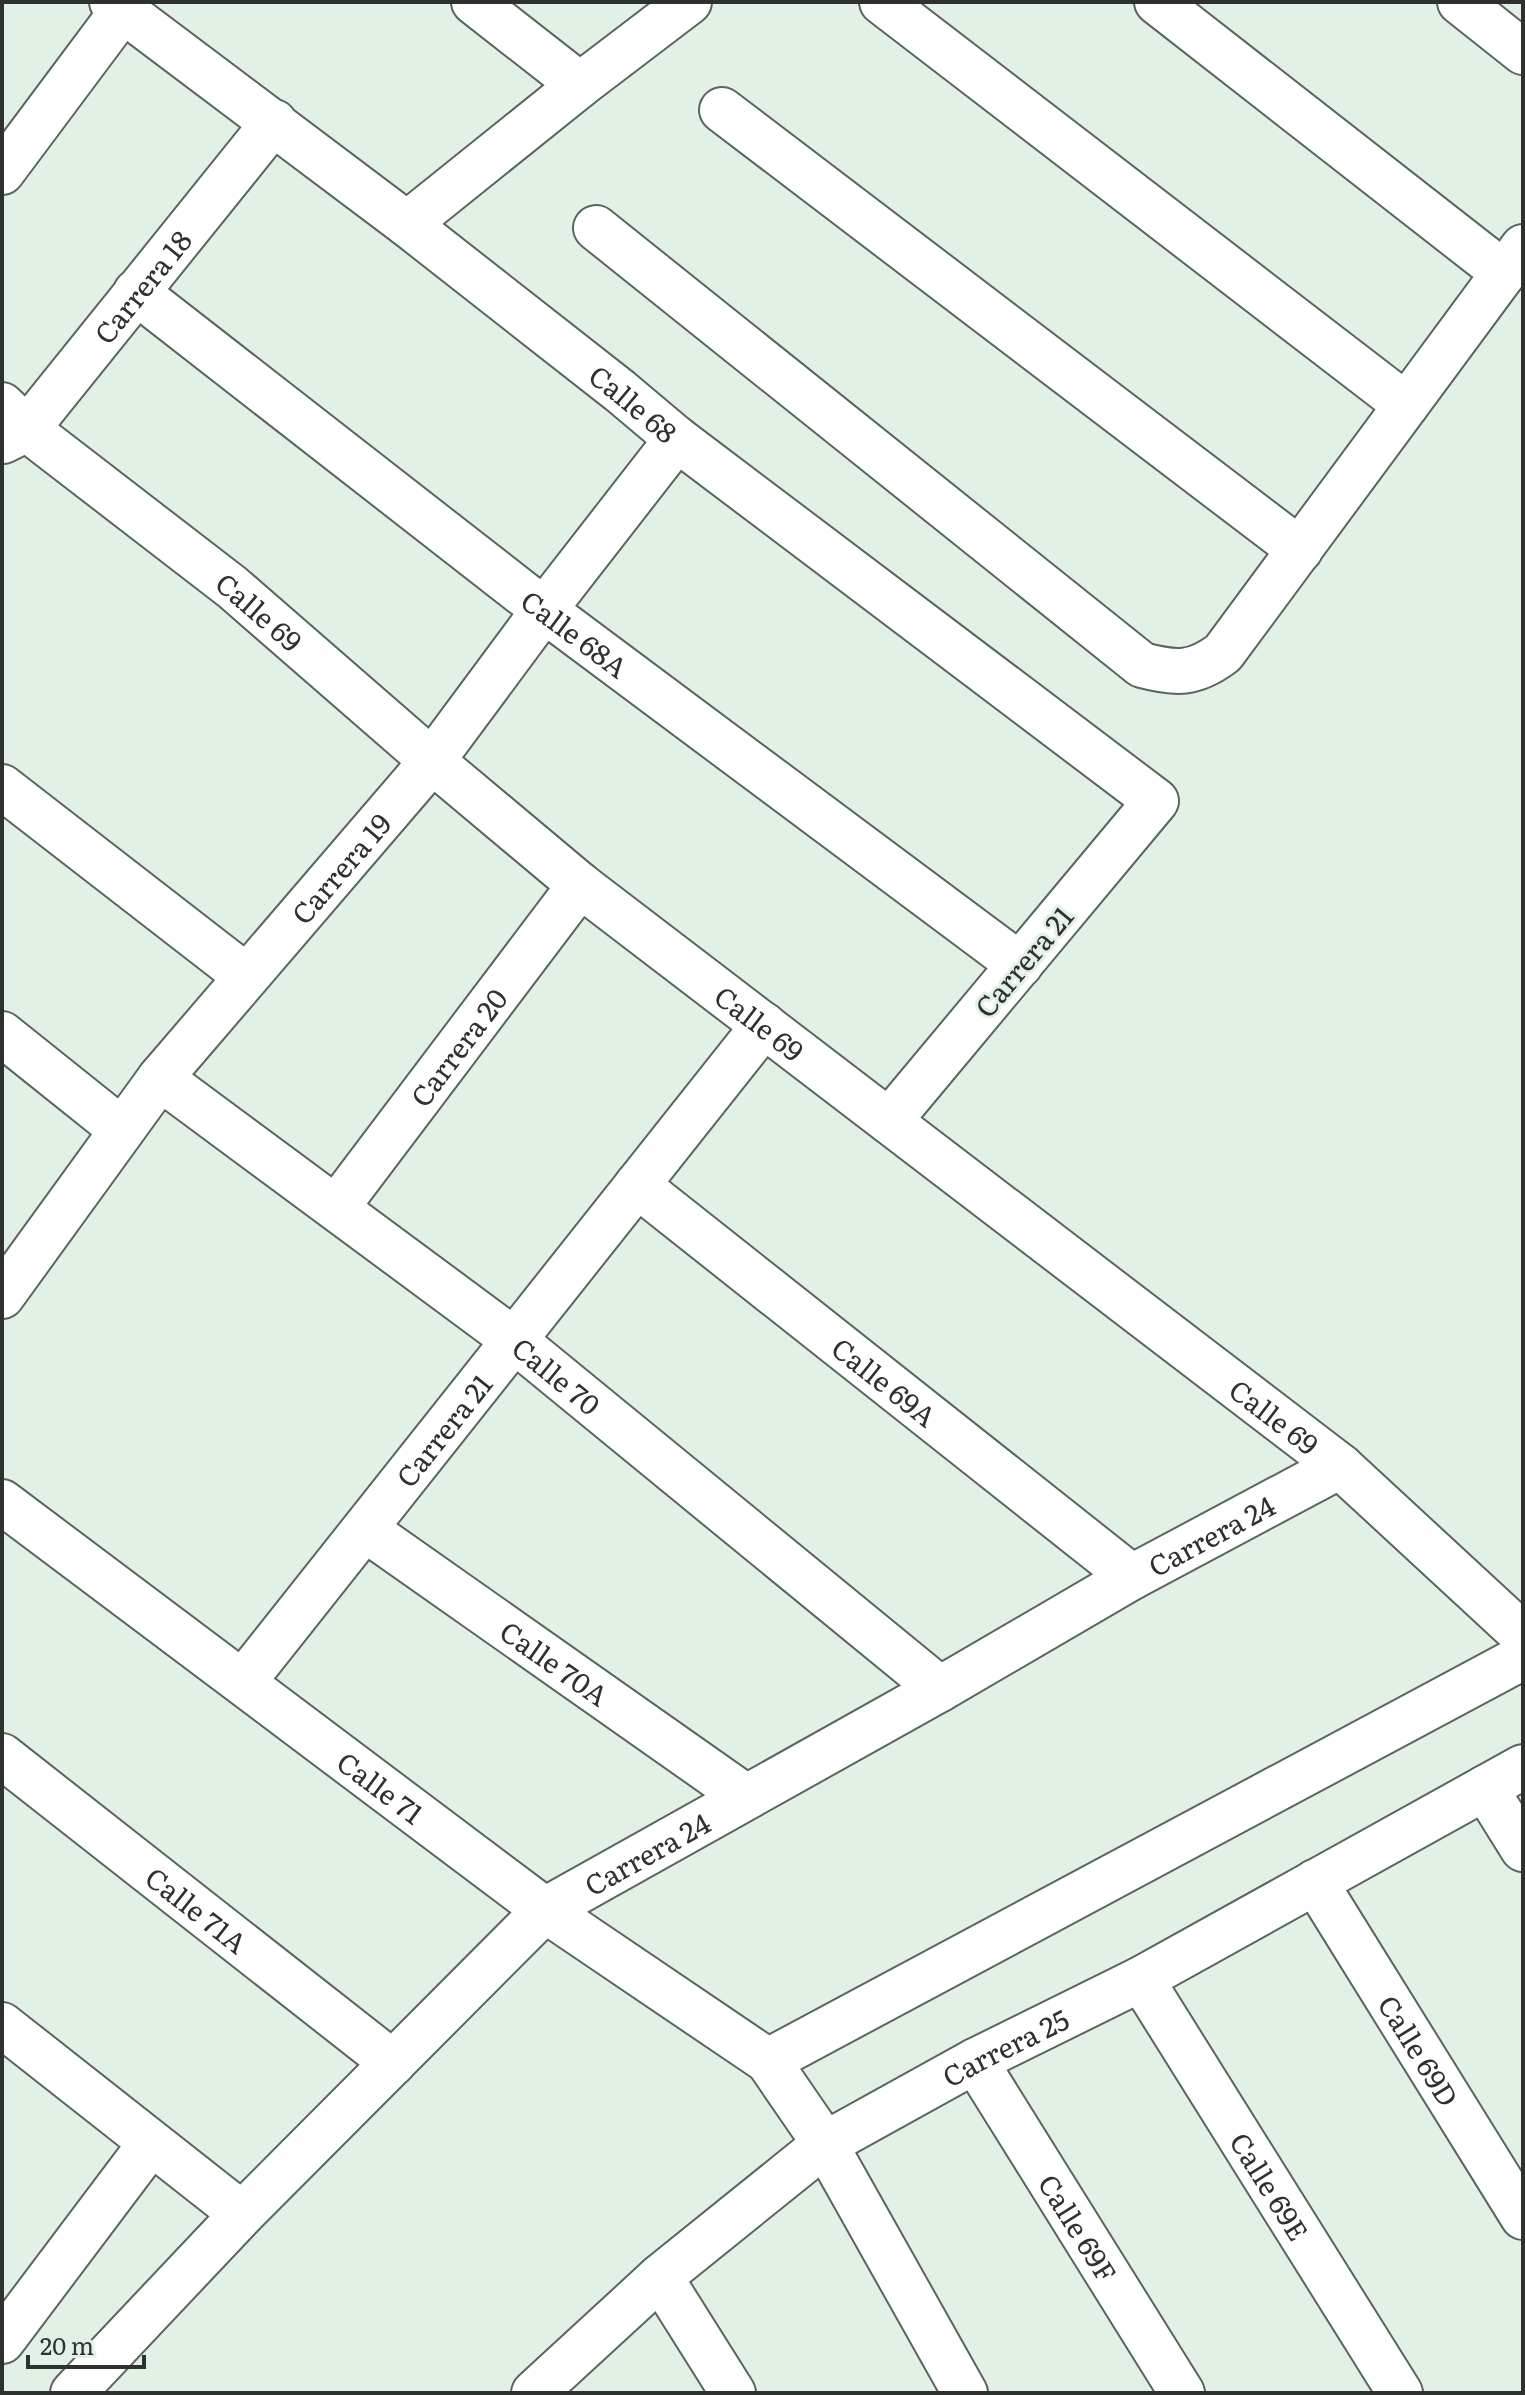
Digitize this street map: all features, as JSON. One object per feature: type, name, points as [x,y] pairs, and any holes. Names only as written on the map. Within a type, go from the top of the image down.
[{"type":"street","points":[[474,2],[580,85]]},
{"type":"street","points":[[407,224],[689,2]]},
{"type":"street","points":[[882,2],[1406,405]]},
{"type":"street","points":[[596,228],[1142,665],[1166,672],[1191,671],[1207,665],[1223,653],[1513,260],[1157,2]]},
{"type":"street","points":[[1460,2],[1523,52]]},
{"type":"street","points":[[2,172],[118,6]]},
{"type":"street","name":"Calle 68","points":[[118,6],[407,224],[677,439],[1156,801]]},
{"type":"street","points":[[722,110],[1300,550]]},
{"type":"street","name":"Carrera 18","points":[[10,425],[136,292],[274,122]]},
{"type":"street","name":"Calle 68A","points":[[136,292],[544,610],[1020,965]]},
{"type":"street","name":"Calle 69","points":[[10,425],[232,587],[580,885],[1340,1466],[1523,1635]]},
{"type":"street","name":"Carrera 19","points":[[6,1281],[160,1078],[432,761],[677,439]]},
{"type":"street","points":[[2,787],[246,976]]},
{"type":"street","name":"Carrera 21","points":[[889,1121],[1156,801]]},
{"type":"street","name":"Carrera 20","points":[[336,1208],[580,885]]},
{"type":"street","name":"Carrera 21","points":[[243,1682],[764,1025]]},
{"type":"street","points":[[2,1034],[122,1130]]},
{"type":"street","name":"Calle 70","points":[[160,1078],[514,1340],[940,1689]]},
{"type":"street","name":"Calle 69A","points":[[637,1185],[1132,1577]]},
{"type":"street","name":"Carrera 24","points":[[73,2393],[242,2214],[545,1910],[940,1689],[1132,1577],[1340,1466]]},
{"type":"street","name":"Calle 71","points":[[2,1502],[545,1910],[768,2061]]},
{"type":"street","name":"Calle 70A","points":[[365,1529],[746,1797]]},
{"type":"street","points":[[965,2393],[825,2144],[768,2061],[1523,1657]]},
{"type":"street","name":"Calle 71A","points":[[2,1756],[393,2063]]},
{"type":"street","name":"Carrera 25","points":[[534,2393],[660,2277],[825,2144],[975,2061],[1141,1979],[1523,1767]]},
{"type":"street","points":[[1485,1788],[1523,1849]]},
{"type":"street","name":"Calle 69D","points":[[1315,1882],[1523,2217]]},
{"type":"street","name":"Calle 69E","points":[[1141,1979],[1400,2393]]},
{"type":"street","points":[[2,2025],[242,2214]]},
{"type":"street","name":"Calle 69F","points":[[975,2061],[1182,2393]]},
{"type":"street","points":[[2,2341],[151,2143]]},
{"type":"street","points":[[660,2277],[733,2393]]}]
